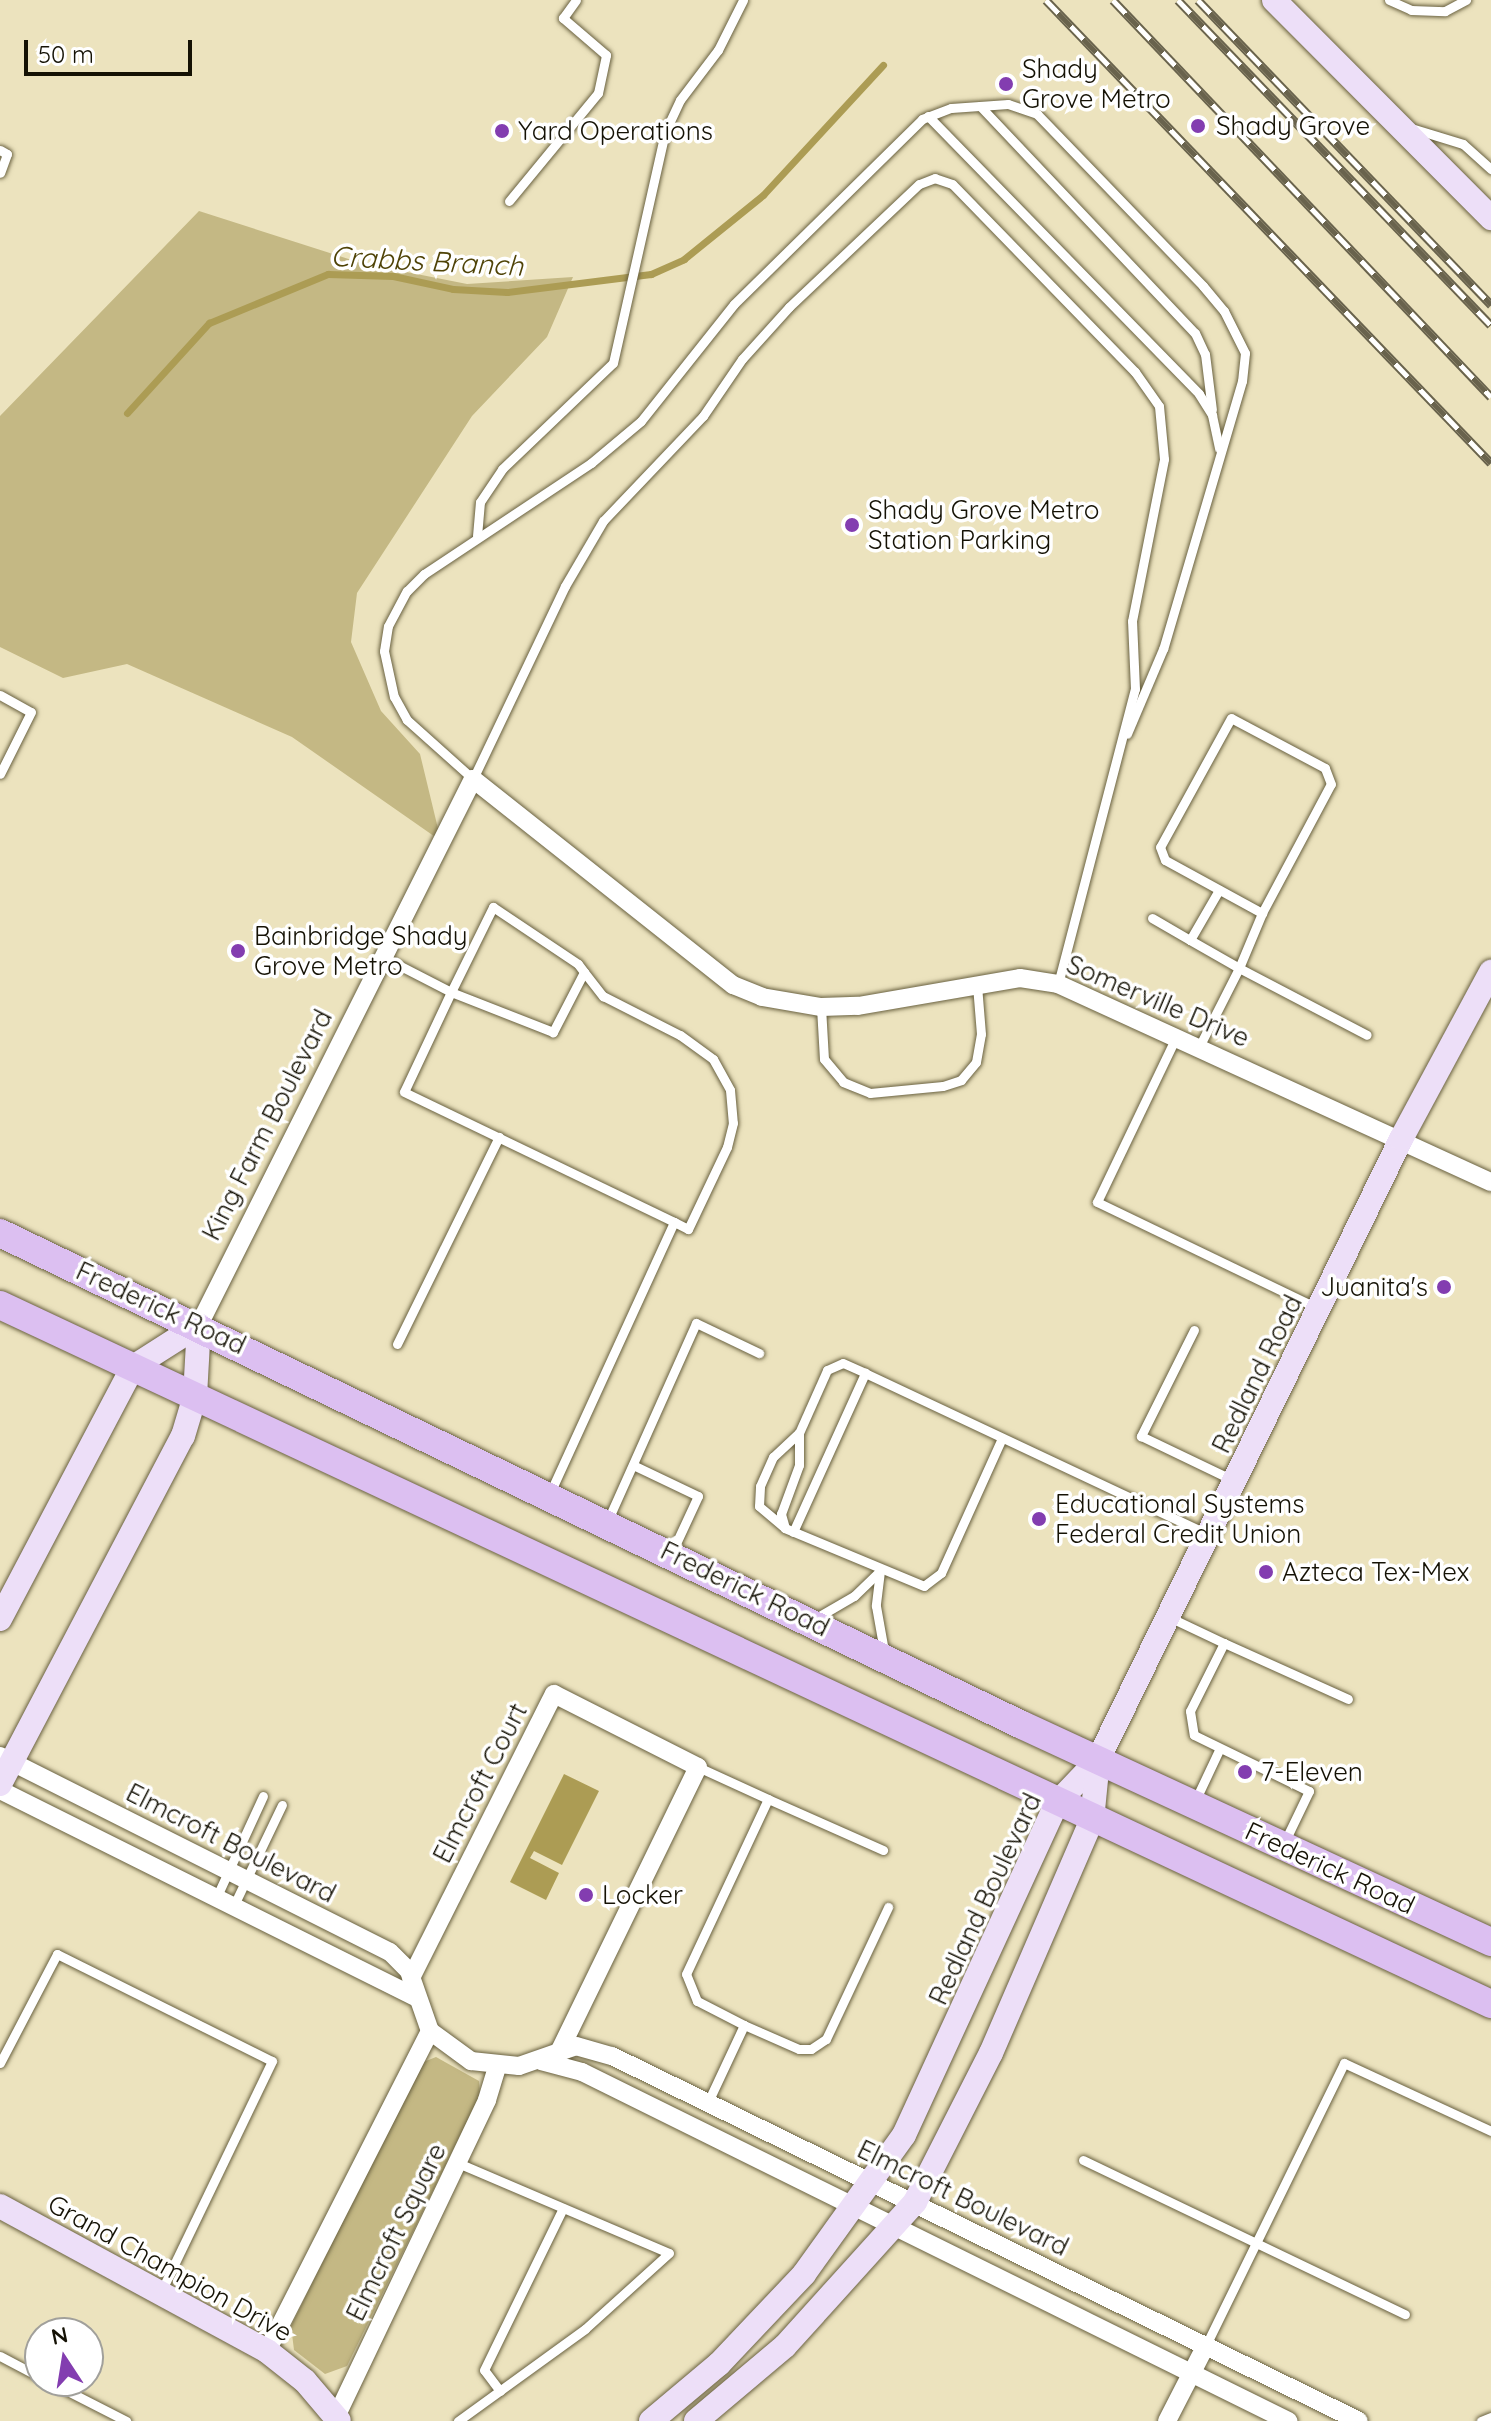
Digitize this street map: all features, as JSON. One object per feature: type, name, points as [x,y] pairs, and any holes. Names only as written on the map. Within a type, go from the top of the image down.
[{"type":"main road","points":[[1274,0],[1404,126],[1491,218]]},
{"type":"main road","name":"Redland Road","points":[[1098,1760],[1237,1481],[1401,1139],[1491,972]]},
{"type":"main road","name":"Frederick Road","points":[[0,1233],[672,1552],[1098,1760],[1491,1942]]},
{"type":"main road","points":[[0,1305],[1092,1820],[1491,2004]]},
{"type":"main road","points":[[0,1619],[133,1367],[199,1325]]},
{"type":"main road","name":"King Farm Boulevard","points":[[0,1784],[5,1758],[183,1436],[195,1396],[199,1325]]},
{"type":"main road","points":[[696,2421],[785,2346],[915,2202],[991,2053],[1092,1820],[1098,1760]]},
{"type":"main road","name":"Redland Boulevard","points":[[651,2421],[751,2332],[855,2208],[910,2122],[1057,1803],[1098,1760]]},
{"type":"main road","name":"Grand Champion Drive","points":[[0,2206],[267,2351],[305,2381],[338,2419]]},
{"type":"street","name":"King Farm Boulevard","points":[[199,1325],[473,779]]},
{"type":"street","name":"Somerville Drive","points":[[473,779],[733,985],[762,997],[821,1007],[858,1006],[1020,978],[1058,984],[1200,1045],[1491,1182]]},
{"type":"street","name":"Elmcroft Court","points":[[413,1987],[554,1694],[698,1767]]},
{"type":"street","name":"Elmcroft Boulevard","points":[[5,1758],[390,1952],[403,1962],[430,2031],[460,2055],[497,2067],[541,2061],[560,2050],[576,2046],[612,2056],[1359,2421]]},
{"type":"street","points":[[560,2050],[698,1767]]},
{"type":"street","name":"Elmcroft Boulevard","points":[[0,1790],[234,1905],[413,1987]]},
{"type":"street","points":[[267,2351],[430,2031]]},
{"type":"street","name":"Elmcroft Boulevard","points":[[541,2061],[582,2072],[1288,2421]]},
{"type":"street","name":"Elmcroft Square","points":[[338,2419],[458,2163],[497,2067]]},
{"type":"street","points":[[1167,2421],[1206,2345]]},
{"type":"lane","points":[[509,201],[598,93],[606,55],[563,18],[576,0]]},
{"type":"lane","points":[[477,536],[475,517],[489,487],[502,469],[606,375],[622,331],[671,115],[718,50],[743,0]]},
{"type":"lane","points":[[1389,0],[1411,10],[1445,11],[1466,0]]},
{"type":"lane","points":[[1058,984],[1127,734],[1135,689],[1132,621],[1163,474],[1159,406],[1135,372],[952,184],[935,178],[919,184],[762,335],[703,416],[603,521],[565,586],[473,779],[407,720],[390,685],[384,651],[388,626],[407,591],[477,536],[591,463],[641,421],[734,304],[928,116],[1008,104],[1037,114],[1224,311],[1245,353],[1242,381],[1163,649],[1127,734]]},
{"type":"lane","points":[[980,106],[1195,333],[1205,354],[1219,452]]},
{"type":"lane","points":[[928,116],[1199,394],[1212,415]]},
{"type":"lane","points":[[1404,126],[1463,144],[1491,169]]},
{"type":"lane","points":[[0,150],[7,154],[0,173]]},
{"type":"lane","points":[[0,695],[31,712],[0,774]]},
{"type":"lane","points":[[1200,1045],[1239,968],[1262,913],[1331,784],[1325,768],[1231,718],[1160,847],[1165,860],[1262,913]]},
{"type":"lane","points":[[1190,940],[1219,890]]},
{"type":"lane","points":[[493,907],[584,972],[603,996],[699,1047],[727,1082],[733,1107],[727,1147],[688,1229],[404,1092],[493,907]]},
{"type":"lane","points":[[1152,918],[1367,1035]]},
{"type":"lane","points":[[383,957],[451,992],[553,1032],[584,972]]},
{"type":"lane","points":[[821,1007],[824,1059],[843,1082],[870,1093],[943,1086],[961,1080],[976,1062],[981,1034],[977,985]]},
{"type":"lane","points":[[1177,1035],[1097,1202],[1319,1309]]},
{"type":"lane","points":[[397,1344],[499,1137]]},
{"type":"lane","points":[[549,1495],[674,1222]]},
{"type":"lane","points":[[607,1522],[696,1323],[759,1353]]},
{"type":"lane","points":[[1194,1330],[1141,1436],[1237,1481]]},
{"type":"lane","points":[[1002,1438],[933,1582],[913,1585],[789,1530],[764,1514],[758,1493],[777,1451],[799,1433],[831,1366],[843,1363],[1210,1535]]},
{"type":"lane","points":[[789,1530],[865,1373]]},
{"type":"lane","points":[[789,1530],[781,1514],[799,1465],[799,1433]]},
{"type":"lane","points":[[633,1465],[698,1496],[672,1552]]},
{"type":"lane","points":[[810,1621],[854,1596],[880,1571]]},
{"type":"lane","points":[[880,1571],[876,1606],[887,1658]]},
{"type":"lane","points":[[1170,1618],[1348,1699]]},
{"type":"lane","points":[[1224,1643],[1189,1721],[1194,1735],[1219,1750],[1309,1791],[1283,1846]]},
{"type":"lane","points":[[1193,1805],[1219,1750]]},
{"type":"lane","points":[[698,1767],[883,1850]]},
{"type":"lane","points":[[234,1905],[238,1875],[263,1796]]},
{"type":"lane","points":[[768,1799],[686,1974],[697,2001],[799,2049],[811,2049],[826,2039],[888,1907]]},
{"type":"lane","points":[[217,1896],[238,1875],[282,1805]]},
{"type":"lane","points":[[0,2063],[57,1954],[272,2061],[161,2292]]},
{"type":"lane","points":[[708,2102],[744,2025]]},
{"type":"lane","points":[[1206,2345],[1344,2063],[1491,2131]]},
{"type":"lane","points":[[1083,2160],[1405,2314]]},
{"type":"lane","points":[[458,2163],[669,2253],[585,2329],[458,2421]]},
{"type":"lane","points":[[500,2391],[484,2370],[563,2208]]},
{"type":"lane","points":[[0,2356],[24,2369]]},
{"type":"lane","points":[[79,2397],[126,2421]]},
{"type":"lane","points":[[1481,2421],[1491,2417]]},
{"type":"shaded area","points":[[199,211],[361,263],[467,284],[573,277],[547,337],[472,416],[357,593],[351,642],[381,711],[420,754],[441,841],[292,737],[127,664],[63,678],[0,647],[0,416]]},
{"type":"shaded area","points":[[564,1774],[599,1791],[562,1865],[534,1851],[530,1858],[559,1873],[546,1900],[510,1882]]},
{"type":"shaded area","points":[[436,2057],[479,2081],[480,2095],[347,2366],[325,2374],[294,2350],[291,2326],[421,2063]]},
{"type":"waterway","name":"Crabbs Branch","points":[[127,413],[209,323],[328,274],[393,276],[453,289],[507,292],[651,274],[684,259],[763,195],[883,65]]},
{"type":"railway","points":[[1046,0],[1491,463]]},
{"type":"railway","points":[[1113,0],[1491,397]]},
{"type":"railway","points":[[1178,0],[1491,325]]},
{"type":"railway","points":[[1198,0],[1491,305]]},
{"type":"place","name":"Shady Grove Metro","points":[[1006,84]]},
{"type":"place","name":"Shady Grove","points":[[1198,126]]},
{"type":"place","name":"Yard Operations","points":[[502,131]]},
{"type":"place","name":"Shady Grove Metro Station Parking","points":[[852,525]]},
{"type":"place","name":"Bainbridge Shady Grove Metro","points":[[238,951]]},
{"type":"place","name":"Juanita's","points":[[1444,1287]]},
{"type":"place","name":"Educational Systems Federal Credit Union","points":[[1039,1519]]},
{"type":"place","name":"Azteca Tex-Mex","points":[[1266,1572]]},
{"type":"place","name":"7-Eleven","points":[[1245,1772]]},
{"type":"place","name":"Locker","points":[[586,1895]]}]
